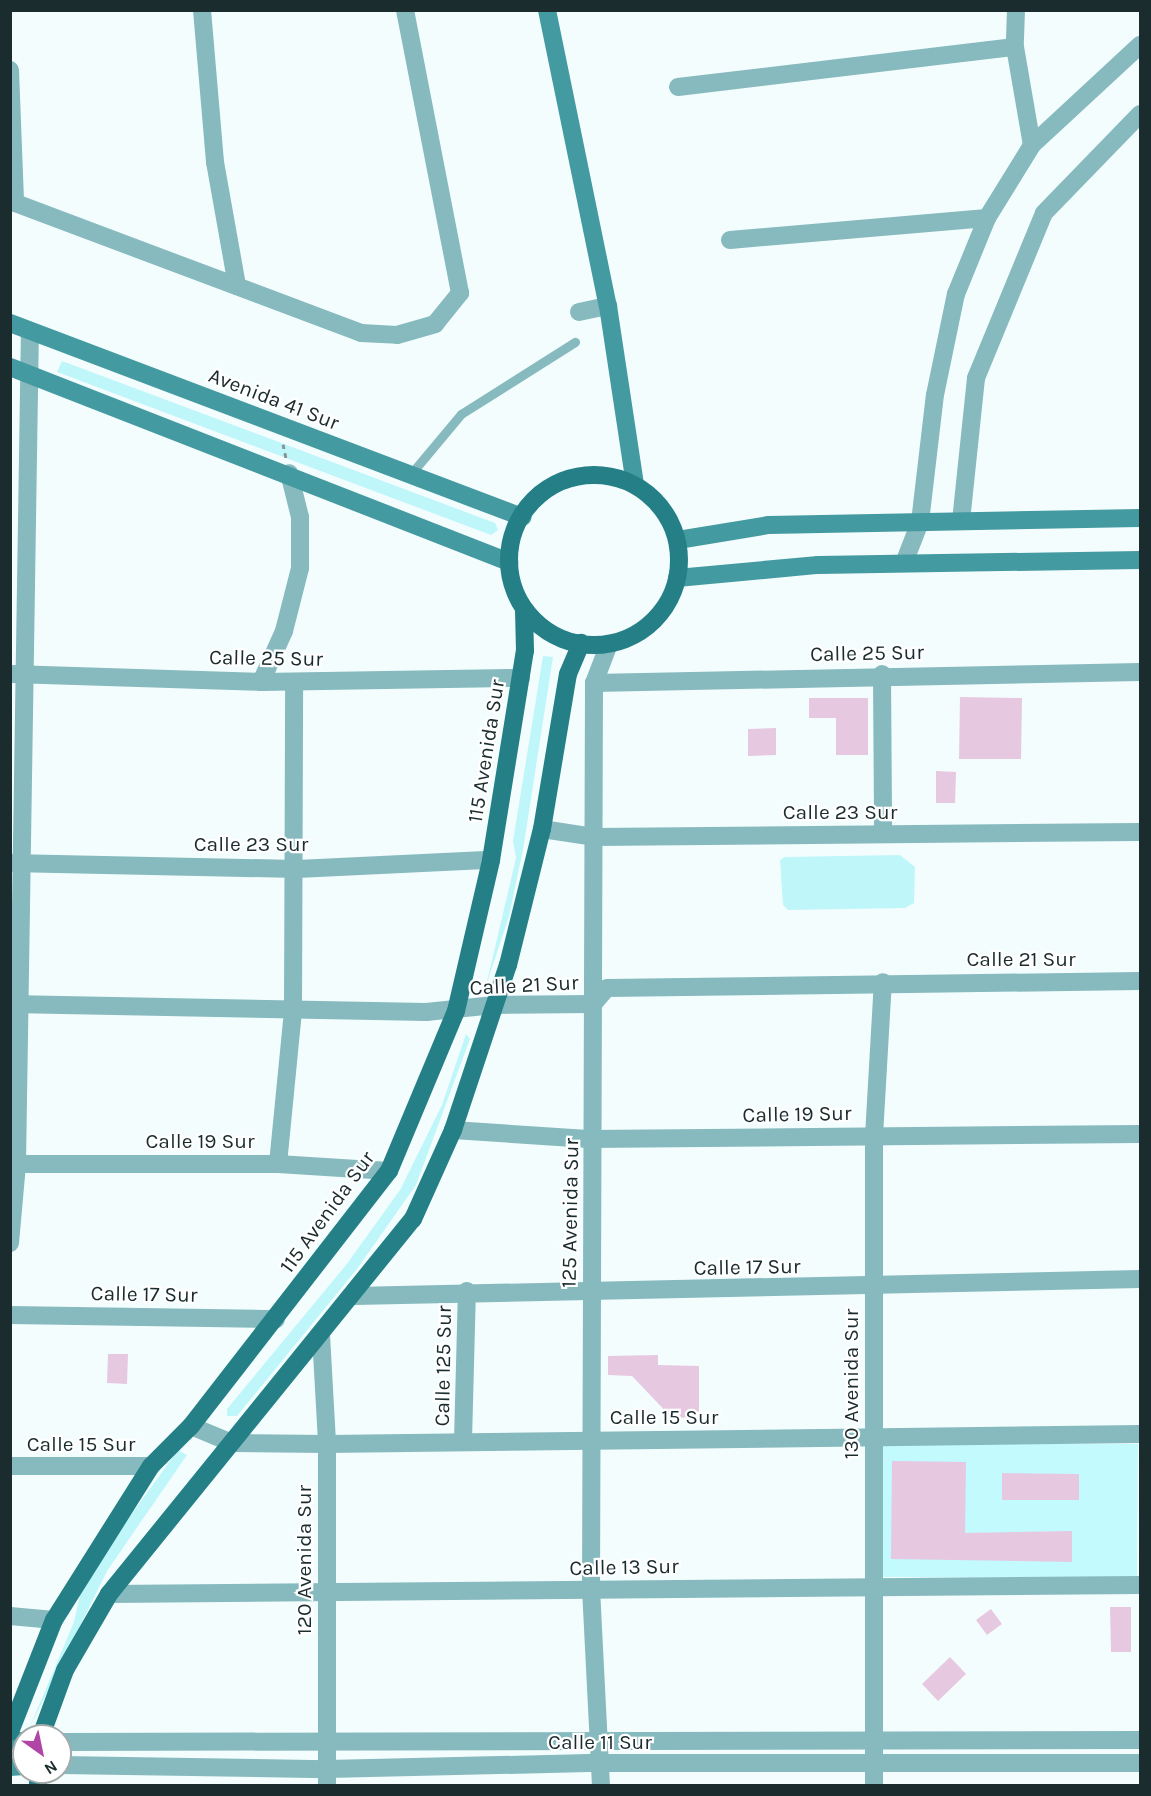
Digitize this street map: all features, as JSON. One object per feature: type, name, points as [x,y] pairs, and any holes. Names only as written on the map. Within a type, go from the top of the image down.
[{"type":"main road","points":[[547,10],[608,306],[635,485]]},
{"type":"main road","name":"Avenida 41 Sur","points":[[10,323],[522,516]]},
{"type":"main road","points":[[19,370],[290,473],[508,562]]},
{"type":"main road","points":[[608,475],[635,485],[656,501],[678,540],[677,578],[659,614],[639,632],[609,644],[582,643],[542,627],[524,611],[508,562],[514,530],[522,516],[548,488],[578,476],[608,475]]},
{"type":"main road","points":[[678,540],[769,525],[1140,518]]},
{"type":"main road","points":[[677,578],[818,565],[1140,560]]},
{"type":"main road","name":"115 Avenida Sur","points":[[10,1732],[54,1620],[151,1466],[191,1426],[389,1171],[456,1011],[490,860],[521,678],[524,611]]},
{"type":"main road","points":[[45,1724],[65,1671],[109,1594],[354,1296],[413,1219],[453,1130],[495,1005],[542,829],[568,674],[582,643]]},
{"type":"street","points":[[202,10],[215,162],[237,286]]},
{"type":"street","points":[[10,70],[13,202],[361,333],[397,335],[435,324],[460,293],[405,10]]},
{"type":"street","points":[[1016,10],[1015,47],[1032,145]]},
{"type":"street","points":[[904,563],[920,522],[935,394],[956,294],[987,218],[1032,145],[1140,45]]},
{"type":"street","points":[[678,87],[1015,47]]},
{"type":"street","points":[[961,521],[976,378],[1044,213],[1140,114]]},
{"type":"street","points":[[730,240],[987,218]]},
{"type":"street","points":[[579,312],[608,306]]},
{"type":"street","points":[[10,1243],[14,1164],[19,370],[30,330]]},
{"type":"street","points":[[261,682],[284,631],[300,568],[300,517],[290,473]]},
{"type":"street","name":"125 Avenida Sur","points":[[601,1785],[601,1739],[591,1590],[594,683],[609,644]]},
{"type":"street","name":"Calle 25 Sur","points":[[594,683],[882,674],[1140,672]]},
{"type":"street","name":"Calle 25 Sur","points":[[16,674],[261,682],[521,678]]},
{"type":"street","points":[[882,674],[884,834]]},
{"type":"street","points":[[278,1164],[293,1011],[297,869],[294,682]]},
{"type":"street","name":"Calle 23 Sur","points":[[542,829],[595,837],[1140,832]]},
{"type":"street","name":"Calle 23 Sur","points":[[15,863],[297,869],[490,860]]},
{"type":"street","name":"Calle 21 Sur","points":[[15,1004],[293,1011],[456,1011],[495,1005],[593,1004],[607,988],[883,982],[1140,981]]},
{"type":"street","name":"130 Avenida Sur","points":[[874,1785],[874,1136],[883,982]]},
{"type":"street","name":"Calle 19 Sur","points":[[453,1130],[593,1139],[1140,1134]]},
{"type":"street","name":"Calle 19 Sur","points":[[14,1164],[278,1164],[389,1171]]},
{"type":"street","name":"Calle 17 Sur","points":[[354,1296],[467,1291],[873,1286],[1140,1279]]},
{"type":"street","name":"Calle 125 Sur","points":[[464,1441],[467,1291]]},
{"type":"street","name":"Calle 17 Sur","points":[[10,1315],[276,1318]]},
{"type":"street","name":"120 Avenida Sur","points":[[321,1335],[327,1444],[327,1777]]},
{"type":"street","name":"Calle 15 Sur","points":[[191,1426],[232,1443],[327,1444],[1140,1434]]},
{"type":"street","name":"Calle 15 Sur","points":[[10,1466],[151,1466]]},
{"type":"street","name":"Calle 13 Sur","points":[[109,1594],[326,1594],[591,1590],[874,1591],[1140,1585]]},
{"type":"street","points":[[10,1616],[54,1620]]},
{"type":"street","name":"Calle 11 Sur","points":[[72,1742],[327,1744],[601,1739],[875,1742],[1140,1740]]},
{"type":"street","name":"Calle 11 Sur","points":[[72,1766],[327,1777],[600,1763],[875,1765],[1140,1763]]},
{"type":"lane","points":[[410,475],[461,414],[575,342]]},
{"type":"path","points":[[278,425],[290,473]]},
{"type":"shaded area","points":[[62,361],[495,523],[498,530],[491,535],[57,372]]},
{"type":"shaded area","points":[[543,656],[553,657],[523,850],[509,916],[486,986],[516,858],[513,841]]},
{"type":"shaded area","points":[[900,855],[915,867],[914,903],[905,908],[788,910],[783,905],[780,860],[785,857]]},
{"type":"shaded area","points":[[466,1034],[470,1039],[416,1185],[357,1269],[237,1416],[227,1416],[227,1409],[346,1265],[400,1190],[442,1105]]},
{"type":"shaded area","points":[[882,1444],[1138,1444],[1137,1578],[882,1577]]},
{"type":"shaded area","points":[[178,1450],[187,1455],[107,1571],[31,1724],[74,1622],[80,1595],[104,1552]]},
{"type":"building","points":[[960,697],[1022,698],[1021,759],[959,759]]},
{"type":"building","points":[[809,698],[868,698],[868,755],[836,755],[836,718],[809,718]]},
{"type":"building","points":[[776,728],[776,755],[748,756],[748,729]]},
{"type":"building","points":[[936,771],[956,772],[955,803],[936,803]]},
{"type":"building","points":[[108,1354],[128,1354],[127,1384],[107,1383]]},
{"type":"building","points":[[658,1355],[658,1365],[699,1366],[699,1417],[672,1418],[632,1376],[608,1375],[608,1356]]},
{"type":"building","points":[[892,1461],[966,1462],[965,1533],[1072,1531],[1072,1562],[891,1559]]},
{"type":"building","points":[[1002,1473],[1079,1474],[1079,1500],[1002,1500]]},
{"type":"building","points":[[1110,1607],[1131,1607],[1131,1652],[1111,1652]]},
{"type":"building","points":[[991,1609],[1002,1624],[987,1635],[976,1620]]},
{"type":"building","points":[[950,1657],[966,1674],[938,1701],[922,1684]]}]
